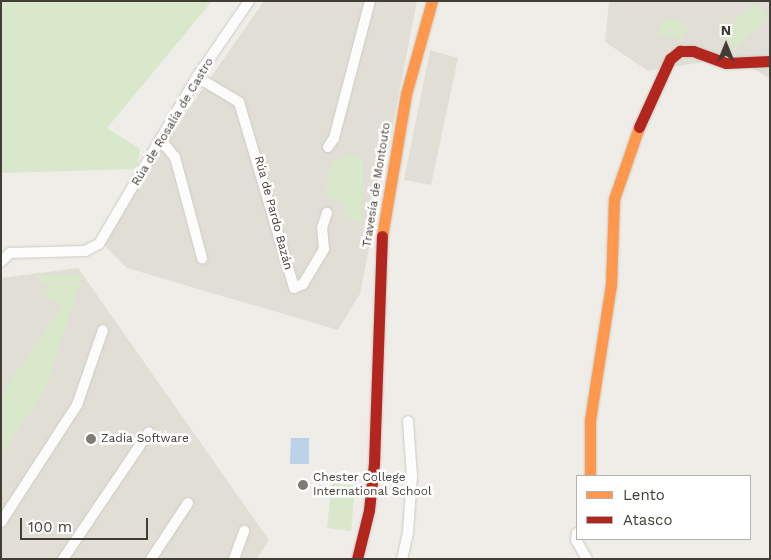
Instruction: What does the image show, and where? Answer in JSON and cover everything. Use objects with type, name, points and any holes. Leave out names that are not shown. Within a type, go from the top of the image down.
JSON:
[{"type":"main road","name":"Travesía de Montouto","points":[[357,559],[369,510],[379,340],[382,234],[406,94],[432,1]]},
{"type":"main road","points":[[590,475],[590,420],[611,284],[614,198],[642,119],[670,59],[680,51],[693,51],[726,63],[770,61]]},
{"type":"main road","name":"Travesía de Montouto","points":[[352,559],[360,546]]},
{"type":"street","name":"Rúa de Rosalía de Castro","points":[[1,262],[10,253],[85,251],[99,244],[197,77],[249,1]]},
{"type":"street","points":[[328,147],[334,138],[370,1]]},
{"type":"street","name":"Rúa de Pardo Bazán","points":[[197,77],[239,102],[294,288],[303,284],[324,249],[322,228],[327,213]]},
{"type":"street","points":[[161,140],[175,158],[202,258]]},
{"type":"street","points":[[1,522],[77,405],[103,330]]},
{"type":"street","points":[[402,559],[408,532],[412,476],[408,421]]},
{"type":"street","points":[[63,559],[149,432]]},
{"type":"street","points":[[151,559],[188,504]]},
{"type":"street","points":[[234,559],[244,532]]},
{"type":"street","points":[[576,540],[587,559]]},
{"type":"shaded area","points":[[264,1],[417,1],[360,294],[338,330],[127,268],[98,239]]},
{"type":"shaded area","points":[[609,1],[770,1],[770,79],[734,57],[648,71],[605,42]]},
{"type":"shaded area","points":[[430,50],[458,58],[431,185],[404,180]]},
{"type":"shaded area","points":[[78,268],[269,540],[257,559],[1,559],[1,278]]},
{"type":"green space","points":[[1,1],[212,1],[107,128],[140,149],[137,169],[1,173]]},
{"type":"green space","points":[[755,4],[769,18],[735,49],[721,32]]},
{"type":"green space","points":[[664,18],[688,25],[683,38],[657,35]]},
{"type":"green space","points":[[348,155],[362,159],[362,225],[343,214],[343,203],[325,196],[331,162]]},
{"type":"green space","points":[[34,275],[82,275],[45,391],[1,455],[1,395],[62,306],[44,295],[50,287]]},
{"type":"green space","points":[[332,483],[355,486],[351,531],[327,528]]},
{"type":"water","points":[[291,438],[309,438],[309,464],[290,464]]},
{"type":"traffic: slow","points":[[382,236],[406,94],[432,1]]},
{"type":"traffic: slow","points":[[590,475],[590,420],[611,285],[614,199],[639,127]]},
{"type":"traffic: jam","points":[[639,127],[670,59],[680,51],[693,51],[726,63],[770,61]]},
{"type":"traffic: jam","points":[[357,559],[369,510],[374,463],[382,236]]},
{"type":"place","name":"Zadia Software","points":[[91,439]]},
{"type":"place","name":"Chester College International School","points":[[303,485]]}]
